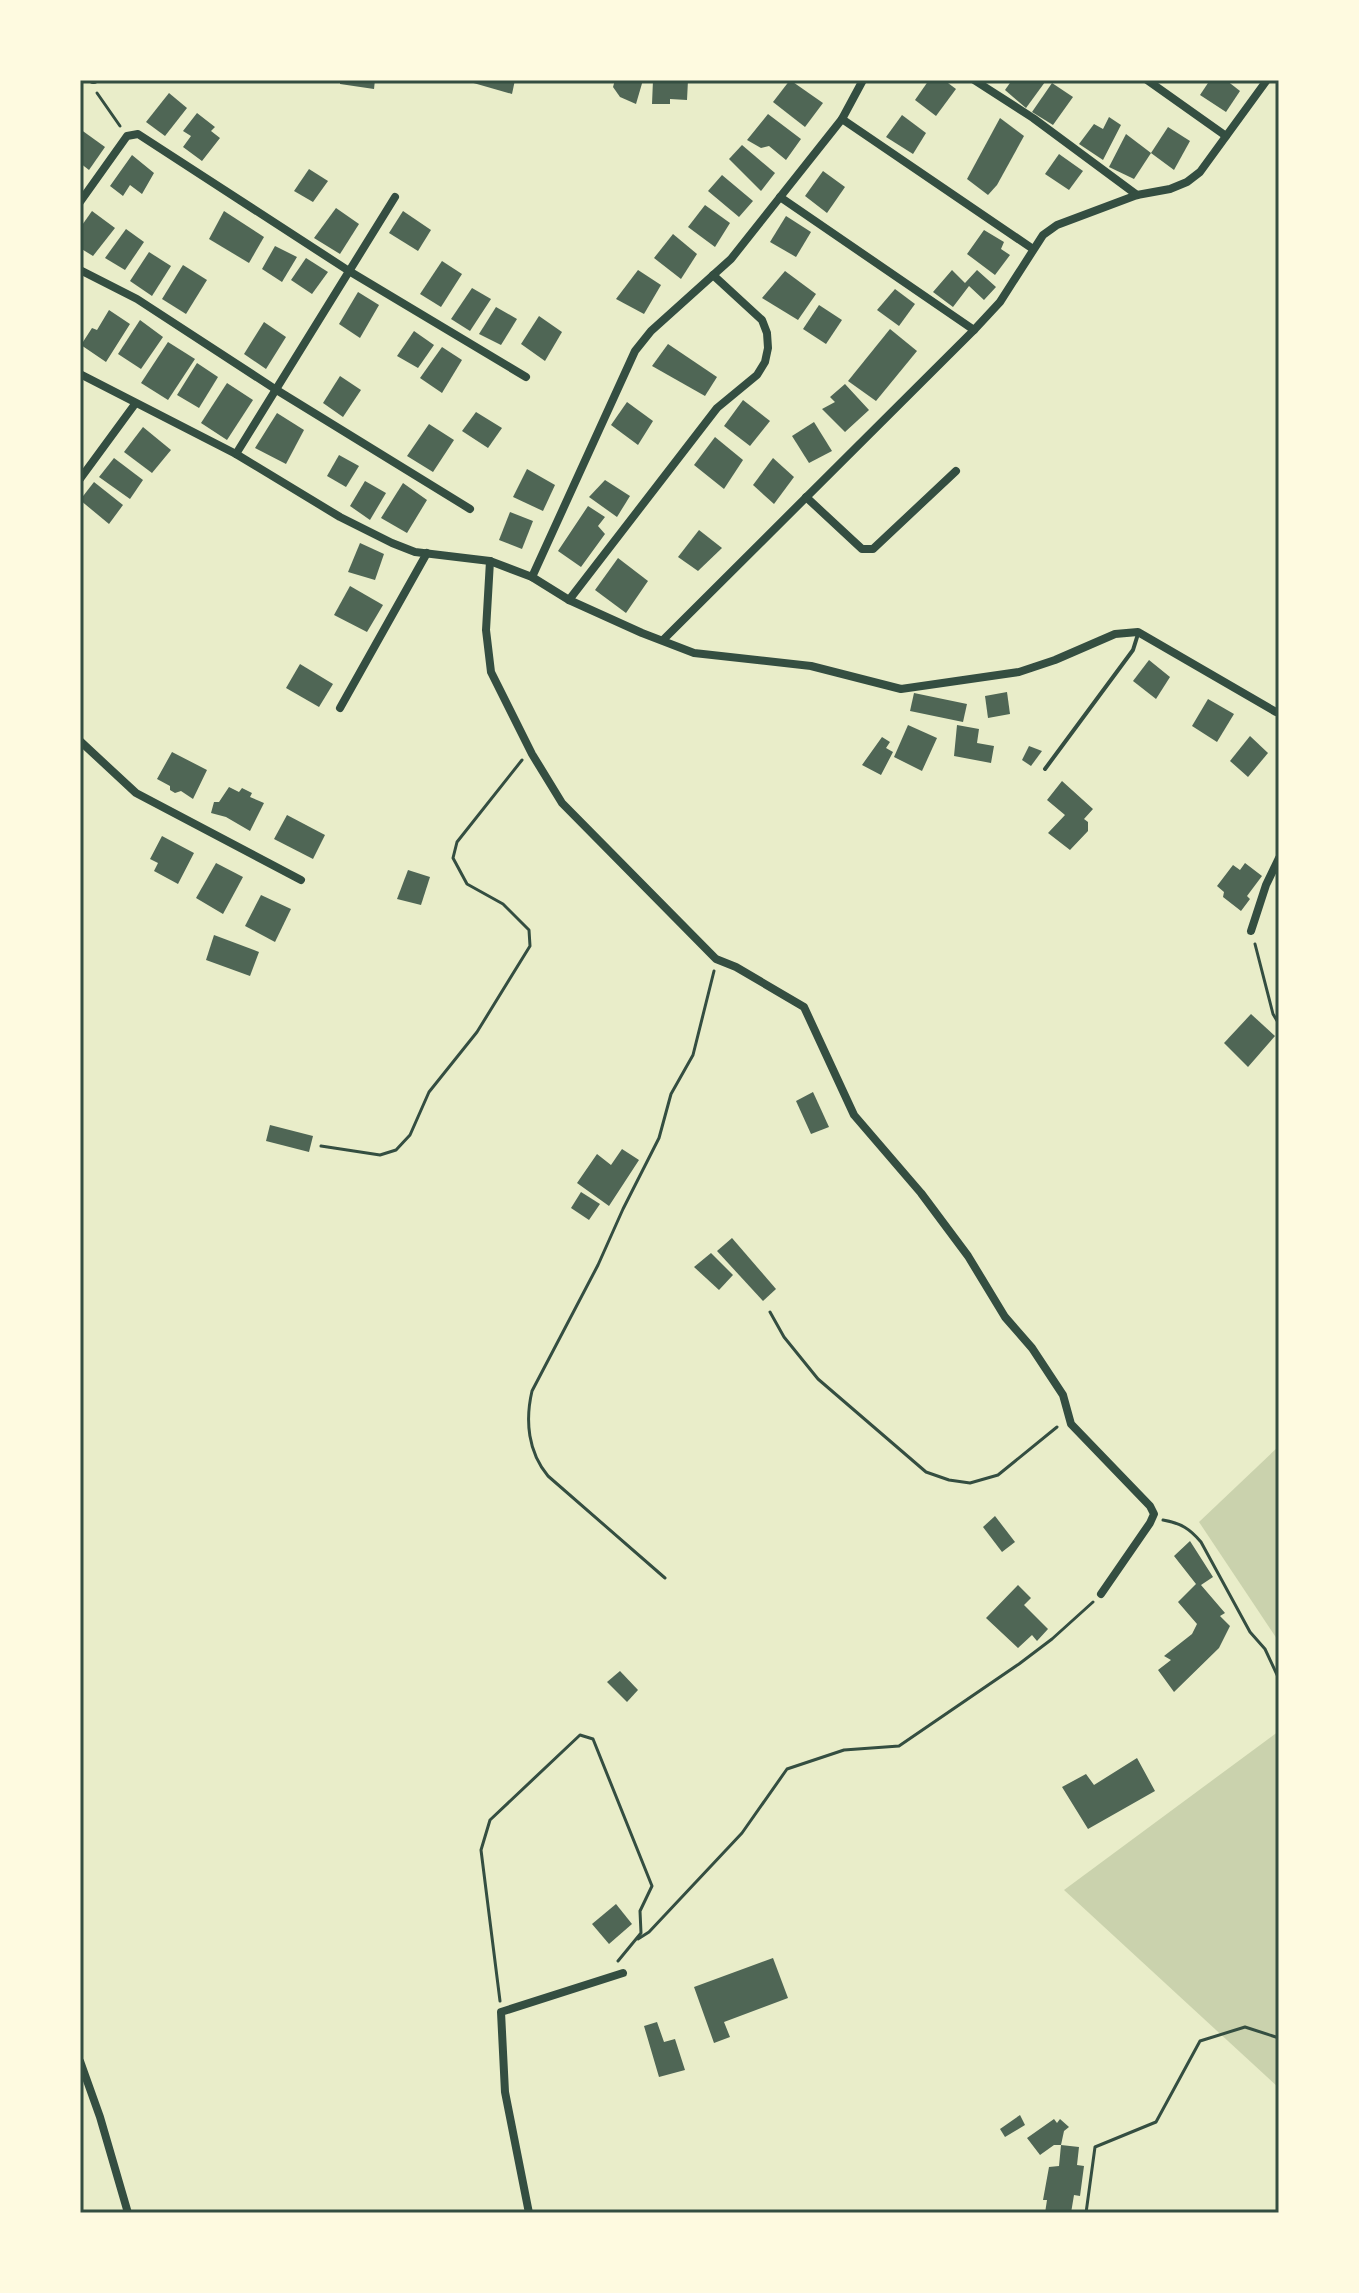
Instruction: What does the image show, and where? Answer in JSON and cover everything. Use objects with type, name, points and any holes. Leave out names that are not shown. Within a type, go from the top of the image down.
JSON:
[{"type":"street","points":[[532,577],[635,351],[651,331],[731,259],[842,119],[863,80]]},
{"type":"street","points":[[974,80],[1033,118],[1137,195]]},
{"type":"street","points":[[1147,80],[1226,136]]},
{"type":"street","points":[[663,640],[974,330],[1000,302],[1043,235],[1057,225],[1137,195],[1170,189],[1187,182],[1200,172],[1267,80]]},
{"type":"street","points":[[842,119],[1033,249]]},
{"type":"street","points":[[80,202],[127,136],[138,134],[349,271],[526,377]]},
{"type":"street","points":[[236,454],[395,197]]},
{"type":"street","points":[[780,197],[974,330]]},
{"type":"street","points":[[80,270],[145,304],[275,389],[470,509]]},
{"type":"street","points":[[569,600],[717,408],[757,375],[765,362],[767,333],[762,320],[713,275]]},
{"type":"street","points":[[80,374],[236,454],[368,532],[403,548],[490,561],[532,577],[569,600],[642,633],[694,653],[811,666],[901,689],[1019,672],[1115,634],[1138,632],[1278,712],[1279,723]]},
{"type":"street","points":[[80,479],[135,404]]},
{"type":"street","points":[[806,497],[867,551],[873,549],[956,471]]},
{"type":"street","points":[[340,708],[427,553]]},
{"type":"street","points":[[490,561],[486,630],[491,672],[532,754],[562,803],[716,959],[736,967],[804,1007],[854,1115],[921,1193],[968,1256],[1005,1317],[1032,1348],[1063,1395],[1071,1424],[1150,1506],[1154,1514],[1150,1523],[1101,1594]]},
{"type":"street","points":[[80,741],[136,793],[301,880]]},
{"type":"street","points":[[1251,931],[1266,885],[1279,858]]},
{"type":"street","points":[[529,2213],[505,2092],[501,2012],[623,1973]]},
{"type":"street","points":[[80,2061],[105,2132],[128,2213]]},
{"type":"lane","points":[[1045,769],[1133,650],[1138,632]]},
{"type":"path","points":[[94,80],[99,98],[127,136]]},
{"type":"path","points":[[321,1146],[380,1155],[396,1150],[410,1135],[429,1092],[477,1032],[530,946],[529,930],[503,904],[467,884],[453,858],[457,842],[520,761],[532,754]]},
{"type":"path","points":[[1251,931],[1273,1014],[1279,1024]]},
{"type":"path","points":[[665,1578],[537,1463],[528,1427],[528,1406],[532,1391],[598,1265],[659,1138],[671,1094],[693,1055],[716,959]]},
{"type":"path","points":[[770,1312],[784,1337],[818,1379],[926,1472],[970,1483],[998,1475],[1069,1417]]},
{"type":"path","points":[[1154,1514],[1190,1529],[1201,1542],[1250,1632],[1265,1649],[1279,1679]]},
{"type":"path","points":[[635,1941],[649,1932],[742,1833],[787,1769],[844,1750],[899,1746],[1041,1647],[1101,1594]]},
{"type":"path","points":[[501,2012],[481,1850],[490,1820],[580,1735],[593,1739],[652,1886],[640,1911],[641,1933],[601,1980]]},
{"type":"path","points":[[1086,2213],[1095,2147],[1156,2122],[1200,2041],[1245,2027],[1279,2038]]},
{"type":"green space","points":[[1279,1446],[1279,1642],[1199,1522]]},
{"type":"green space","points":[[1279,1731],[1279,2088],[1064,1890]]},
{"type":"building","points":[[340,80],[375,80],[374,89],[340,84]]},
{"type":"building","points":[[463,80],[515,80],[512,94]]},
{"type":"building","points":[[615,80],[643,80],[636,104],[620,97],[613,87]]},
{"type":"building","points":[[653,80],[688,80],[687,100],[670,99],[670,104],[652,104]]},
{"type":"building","points":[[790,80],[823,103],[805,127],[773,102]]},
{"type":"building","points":[[929,80],[944,80],[956,89],[936,116],[915,100]]},
{"type":"building","points":[[1012,80],[1045,82],[1026,108],[1005,90]]},
{"type":"building","points":[[1210,80],[1226,80],[1240,91],[1226,112],[1200,95]]},
{"type":"building","points":[[1052,83],[1073,97],[1053,125],[1032,112]]},
{"type":"building","points":[[169,93],[187,108],[165,136],[146,122]]},
{"type":"building","points":[[197,113],[215,127],[211,131],[220,138],[202,161],[183,147],[191,136],[183,131]]},
{"type":"building","points":[[768,114],[801,139],[786,160],[769,146],[761,148],[747,140]]},
{"type":"building","points":[[902,115],[926,133],[913,154],[886,137]]},
{"type":"building","points":[[1109,117],[1121,125],[1103,160],[1079,144],[1094,124],[1103,129]]},
{"type":"building","points":[[1000,118],[1024,136],[997,185],[988,195],[967,179]]},
{"type":"building","points":[[1168,127],[1190,141],[1174,170],[1151,153]]},
{"type":"building","points":[[80,129],[105,147],[89,170],[80,163]]},
{"type":"building","points":[[1126,134],[1151,153],[1134,179],[1109,167]]},
{"type":"building","points":[[742,145],[775,173],[761,191],[729,159]]},
{"type":"building","points":[[1059,154],[1083,171],[1069,190],[1045,174]]},
{"type":"building","points":[[132,155],[154,173],[142,194],[130,185],[123,196],[110,186]]},
{"type":"building","points":[[309,169],[328,181],[313,202],[294,191]]},
{"type":"building","points":[[823,171],[845,187],[827,213],[805,196]]},
{"type":"building","points":[[722,175],[753,201],[739,217],[708,191]]},
{"type":"building","points":[[705,205],[730,223],[715,247],[688,227]]},
{"type":"building","points":[[336,208],[359,224],[340,254],[314,238]]},
{"type":"building","points":[[92,211],[115,228],[93,256],[80,248],[80,228]]},
{"type":"building","points":[[224,211],[264,237],[249,263],[209,239]]},
{"type":"building","points":[[403,211],[431,230],[418,251],[389,233]]},
{"type":"building","points":[[786,216],[811,232],[796,257],[770,242]]},
{"type":"building","points":[[126,229],[144,242],[125,270],[105,258]]},
{"type":"building","points":[[984,230],[1004,242],[1001,249],[1010,255],[995,275],[967,254]]},
{"type":"building","points":[[673,234],[697,254],[681,279],[654,258]]},
{"type":"building","points":[[275,246],[297,257],[282,282],[262,269]]},
{"type":"building","points":[[149,252],[171,266],[152,296],[130,281]]},
{"type":"building","points":[[306,258],[328,272],[312,294],[291,280]]},
{"type":"building","points":[[442,261],[462,274],[441,307],[420,294]]},
{"type":"building","points":[[183,265],[207,280],[186,314],[162,299]]},
{"type":"building","points":[[638,270],[661,285],[644,314],[616,299]]},
{"type":"building","points":[[952,270],[965,283],[977,270],[996,287],[984,300],[969,286],[953,307],[933,292]]},
{"type":"building","points":[[785,271],[816,294],[798,320],[762,298]]},
{"type":"building","points":[[472,288],[491,299],[470,331],[451,319]]},
{"type":"building","points":[[895,289],[915,304],[899,326],[877,310]]},
{"type":"building","points":[[358,292],[379,305],[360,338],[339,324]]},
{"type":"building","points":[[819,305],[842,320],[826,344],[803,329]]},
{"type":"building","points":[[496,307],[517,319],[501,345],[479,334]]},
{"type":"building","points":[[109,310],[130,324],[106,362],[81,345],[92,328],[97,330]]},
{"type":"building","points":[[539,316],[562,332],[545,361],[521,344]]},
{"type":"building","points":[[140,320],[163,337],[141,369],[118,354]]},
{"type":"building","points":[[264,322],[286,337],[266,369],[244,354]]},
{"type":"building","points":[[890,329],[917,351],[876,401],[848,381]]},
{"type":"building","points":[[414,331],[434,345],[418,368],[397,356]]},
{"type":"building","points":[[168,342],[195,359],[168,400],[141,383]]},
{"type":"building","points":[[668,344],[717,377],[705,396],[652,366]]},
{"type":"building","points":[[442,347],[462,360],[442,393],[420,378]]},
{"type":"building","points":[[197,363],[218,377],[199,408],[177,395]]},
{"type":"building","points":[[340,376],[361,390],[343,417],[323,403]]},
{"type":"building","points":[[227,383],[253,400],[227,440],[201,423]]},
{"type":"building","points":[[845,384],[869,410],[845,432],[822,409],[835,402],[830,397]]},
{"type":"building","points":[[743,400],[770,421],[750,446],[724,426]]},
{"type":"building","points":[[627,402],[653,421],[638,445],[611,425]]},
{"type":"building","points":[[476,412],[502,428],[488,448],[462,431]]},
{"type":"building","points":[[277,413],[304,430],[286,464],[255,448]]},
{"type":"building","points":[[814,422],[832,451],[809,463],[792,436]]},
{"type":"building","points":[[429,424],[454,440],[433,472],[407,456]]},
{"type":"building","points":[[143,427],[171,450],[152,473],[124,452]]},
{"type":"building","points":[[715,437],[743,460],[724,489],[694,465]]},
{"type":"building","points":[[339,455],[359,466],[346,487],[327,476]]},
{"type":"building","points":[[114,458],[143,480],[130,499],[99,477]]},
{"type":"building","points":[[773,458],[794,477],[774,504],[753,485]]},
{"type":"building","points":[[527,469],[555,485],[543,511],[513,497]]},
{"type":"building","points":[[605,480],[630,496],[617,517],[589,497]]},
{"type":"building","points":[[365,481],[386,493],[370,520],[350,506]]},
{"type":"building","points":[[94,482],[123,505],[109,524],[80,500]]},
{"type":"building","points":[[403,483],[427,500],[407,533],[381,518]]},
{"type":"building","points":[[588,506],[605,517],[598,526],[605,534],[581,567],[558,551]]},
{"type":"building","points":[[510,512],[533,521],[522,549],[499,540]]},
{"type":"building","points":[[699,530],[722,548],[698,571],[678,557]]},
{"type":"building","points":[[360,543],[384,554],[375,580],[348,572]]},
{"type":"building","points":[[618,558],[648,581],[626,613],[595,590]]},
{"type":"building","points":[[350,586],[383,605],[367,632],[334,615]]},
{"type":"building","points":[[1149,660],[1170,677],[1156,699],[1133,681]]},
{"type":"building","points":[[300,664],[333,684],[319,707],[286,688]]},
{"type":"building","points":[[1007,692],[1010,714],[988,718],[985,696]]},
{"type":"building","points":[[914,693],[967,704],[963,722],[910,711]]},
{"type":"building","points":[[1208,699],[1234,714],[1217,742],[1192,726]]},
{"type":"building","points":[[908,725],[937,738],[922,771],[894,757]]},
{"type":"building","points":[[957,725],[979,729],[977,743],[994,746],[991,763],[954,756]]},
{"type":"building","points":[[1250,736],[1268,753],[1248,777],[1230,761]]},
{"type":"building","points":[[882,737],[890,742],[886,748],[893,752],[881,775],[862,765]]},
{"type":"building","points":[[1029,746],[1042,751],[1031,766],[1022,760]]},
{"type":"building","points":[[172,752],[207,770],[193,799],[181,791],[175,793],[170,786],[157,779]]},
{"type":"building","points":[[1062,781],[1093,809],[1084,819],[1088,822],[1088,831],[1070,850],[1048,833],[1065,815],[1047,800]]},
{"type":"building","points":[[229,787],[239,792],[242,788],[252,793],[250,797],[264,803],[250,831],[226,817],[211,813],[214,802],[219,802]]},
{"type":"building","points":[[287,815],[325,835],[313,859],[274,839]]},
{"type":"building","points":[[162,836],[194,853],[178,884],[154,871],[158,863],[150,859]]},
{"type":"building","points":[[216,863],[243,877],[223,914],[196,898]]},
{"type":"building","points":[[1245,863],[1262,876],[1247,896],[1250,899],[1241,911],[1223,897],[1224,892],[1217,886],[1233,865],[1240,870]]},
{"type":"building","points":[[408,870],[430,877],[421,905],[397,899]]},
{"type":"building","points":[[261,895],[291,909],[275,942],[245,926]]},
{"type":"building","points":[[214,935],[259,952],[250,976],[206,960]]},
{"type":"building","points":[[1251,1014],[1275,1036],[1248,1067],[1224,1043]]},
{"type":"building","points":[[813,1092],[829,1127],[811,1134],[796,1101]]},
{"type":"building","points":[[270,1125],[313,1136],[309,1152],[266,1141]]},
{"type":"building","points":[[622,1149],[639,1160],[609,1206],[577,1183],[597,1154],[611,1165]]},
{"type":"building","points":[[581,1192],[600,1204],[589,1220],[571,1208]]},
{"type":"building","points":[[732,1238],[776,1289],[763,1301],[717,1251]]},
{"type":"building","points":[[711,1253],[733,1275],[719,1290],[694,1267]]},
{"type":"building","points":[[995,1516],[1015,1542],[1002,1552],[983,1527]]},
{"type":"building","points":[[1190,1541],[1213,1577],[1201,1585],[1225,1613],[1220,1616],[1230,1626],[1219,1648],[1174,1692],[1158,1670],[1171,1660],[1164,1656],[1192,1634],[1197,1624],[1178,1602],[1196,1584],[1174,1556]]},
{"type":"building","points":[[1018,1585],[1031,1598],[1024,1605],[1048,1629],[1037,1641],[1032,1635],[1018,1648],[986,1618]]},
{"type":"building","points":[[620,1671],[638,1690],[627,1702],[607,1682]]},
{"type":"building","points":[[1137,1758],[1155,1791],[1088,1829],[1062,1787],[1086,1774],[1094,1785]]},
{"type":"building","points":[[616,1904],[632,1924],[609,1944],[592,1924]]},
{"type":"building","points":[[773,1958],[788,1998],[724,2022],[730,2037],[714,2043],[694,1987]]},
{"type":"building","points":[[657,2022],[664,2042],[675,2039],[685,2070],[659,2077],[644,2026]]},
{"type":"building","points":[[1020,2115],[1025,2125],[1005,2137],[1000,2129]]},
{"type":"building","points":[[1054,2119],[1057,2123],[1060,2119],[1069,2127],[1064,2131],[1061,2145],[1054,2145],[1040,2155],[1027,2138]]},
{"type":"building","points":[[1061,2145],[1079,2147],[1077,2165],[1084,2166],[1080,2196],[1074,2195],[1071,2213],[1045,2213],[1047,2200],[1043,2200],[1049,2167],[1059,2166]]}]
